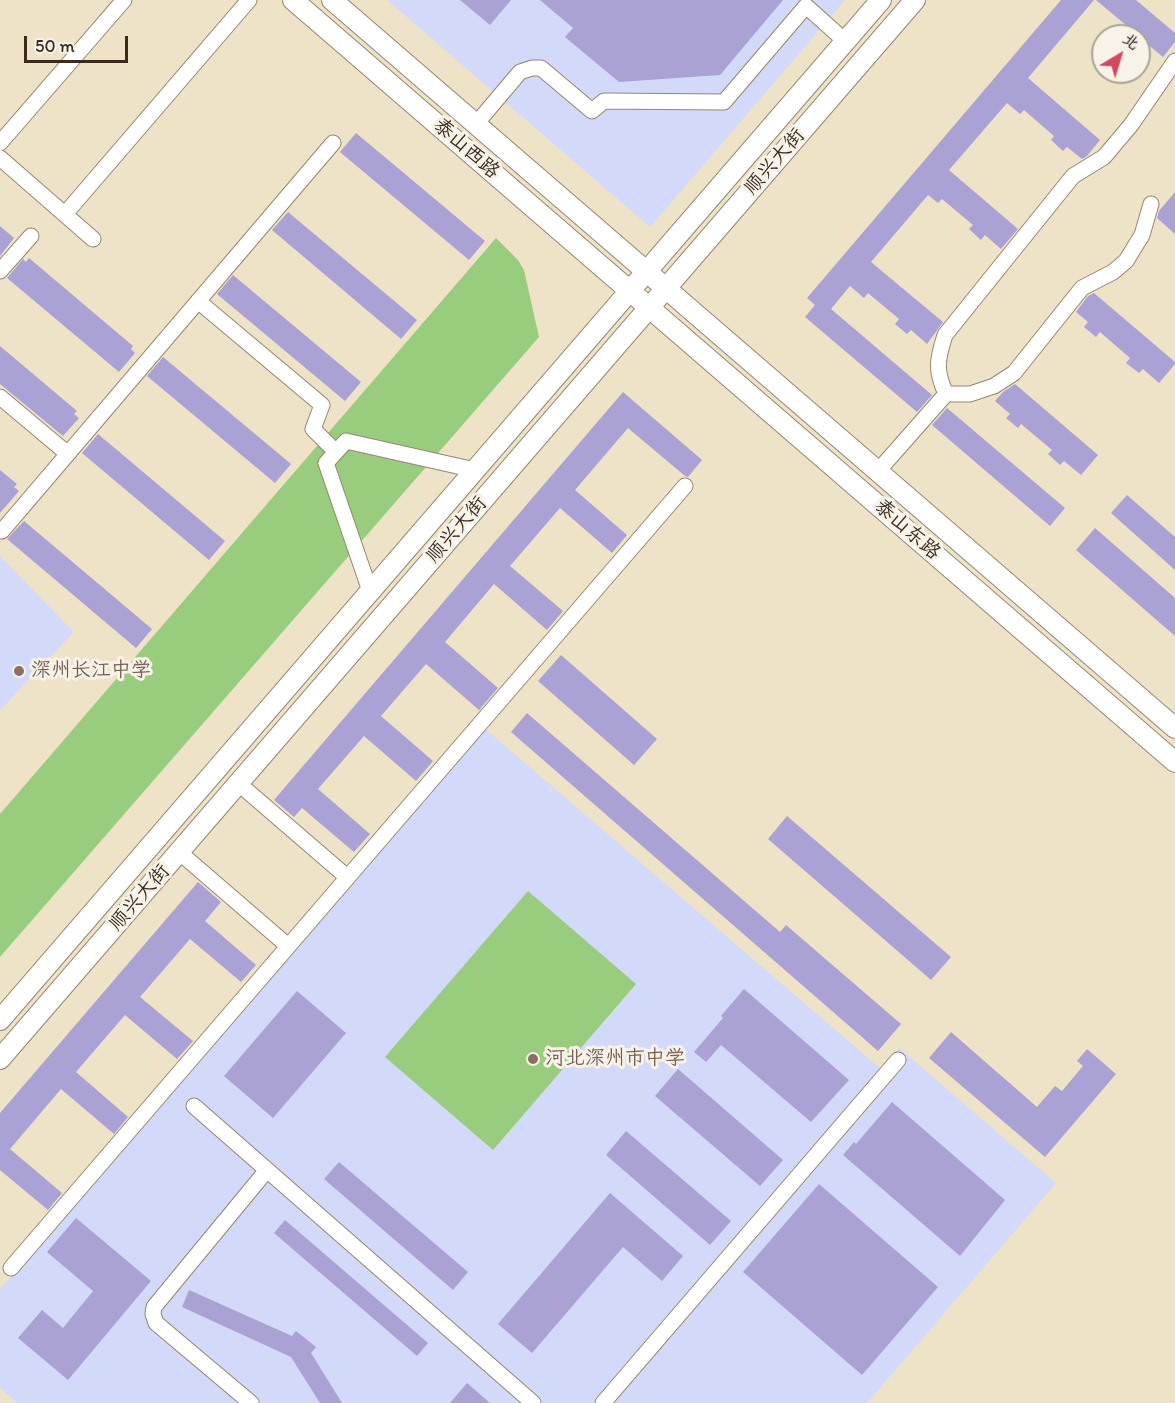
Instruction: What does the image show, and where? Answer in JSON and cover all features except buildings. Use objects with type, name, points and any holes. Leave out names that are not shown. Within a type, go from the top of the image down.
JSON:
[{"type":"main road","name":"泰山西路","points":[[293,0],[640,299]]},
{"type":"main road","name":"泰山西路","points":[[332,0],[657,280]]},
{"type":"main road","name":"顺兴大街","points":[[657,280],[845,41],[881,0]]},
{"type":"main road","name":"顺兴大街","points":[[0,1059],[238,783],[640,299],[915,0]]},
{"type":"main road","name":"泰山东路","points":[[657,280],[1175,728]]},
{"type":"main road","name":"顺兴大街","points":[[0,1020],[475,470],[640,299]]},
{"type":"main road","name":"泰山东路","points":[[640,299],[1175,762]]},
{"type":"street","points":[[0,143],[124,0]]},
{"type":"street","points":[[65,214],[249,0]]},
{"type":"street","points":[[476,124],[520,72],[532,68],[541,68],[592,111],[604,101],[724,102],[806,6],[845,41]]},
{"type":"street","points":[[946,394],[937,366],[945,335],[1073,176],[1104,157],[1131,125],[1175,61]]},
{"type":"street","points":[[2,531],[333,143]]},
{"type":"street","points":[[0,158],[93,239]]},
{"type":"street","points":[[878,471],[946,394],[970,394],[994,386],[1014,373],[1082,288],[1113,272],[1126,261],[1142,235],[1151,204]]},
{"type":"street","points":[[0,271],[32,236]]},
{"type":"street","points":[[198,301],[321,405],[313,429],[336,452]]},
{"type":"street","points":[[0,398],[68,454]]},
{"type":"street","points":[[370,591],[326,463],[346,441],[475,470]]},
{"type":"street","points":[[10,1268],[685,486]]},
{"type":"street","points":[[238,783],[347,878]]},
{"type":"street","points":[[179,852],[288,946]]},
{"type":"street","points":[[603,1403],[898,1060]]},
{"type":"street","points":[[194,1106],[533,1403]]},
{"type":"street","points":[[249,1402],[156,1323],[153,1314],[154,1307],[267,1170]]},
{"type":"shaded area","points":[[387,0],[845,0],[650,227]]},
{"type":"shaded area","name":"深州长江中学","points":[[0,556],[74,632],[0,710]]},
{"type":"shaded area","name":"河北深州市中学","points":[[483,727],[881,1069],[899,1048],[1056,1183],[867,1403],[17,1403],[0,1388],[0,1289]]},
{"type":"green space","points":[[496,238],[518,260],[524,270],[539,337],[0,957],[0,814]]},
{"type":"green space","points":[[528,891],[636,984],[493,1150],[385,1057]]},
{"type":"place","name":"深州长江中学","points":[[19,671]]},
{"type":"place","name":"河北深州市中学","points":[[533,1059]]}]
